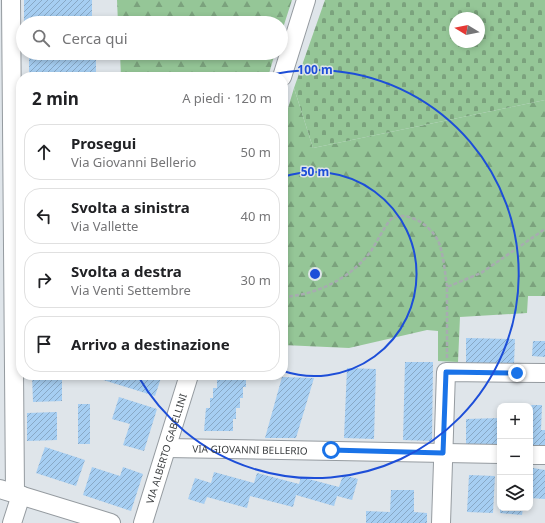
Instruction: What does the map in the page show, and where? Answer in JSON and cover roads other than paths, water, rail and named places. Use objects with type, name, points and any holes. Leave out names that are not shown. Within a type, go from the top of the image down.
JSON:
[{"type":"street","points":[[11,0],[6,190],[11,281],[7,371],[12,523]]},
{"type":"street","points":[[288,58],[306,0]]},
{"type":"street","points":[[284,72],[287,60]]},
{"type":"street","points":[[441,523],[446,372],[545,373]]},
{"type":"street","name":"VIA ALBERTO GABELLINI","points":[[143,523],[188,380]]},
{"type":"street","name":"VIA GIOVANNI BELLERIO","points":[[167,448],[497,454]]},
{"type":"street","points":[[533,454],[545,455]]},
{"type":"street","points":[[12,492],[111,523]]}]
